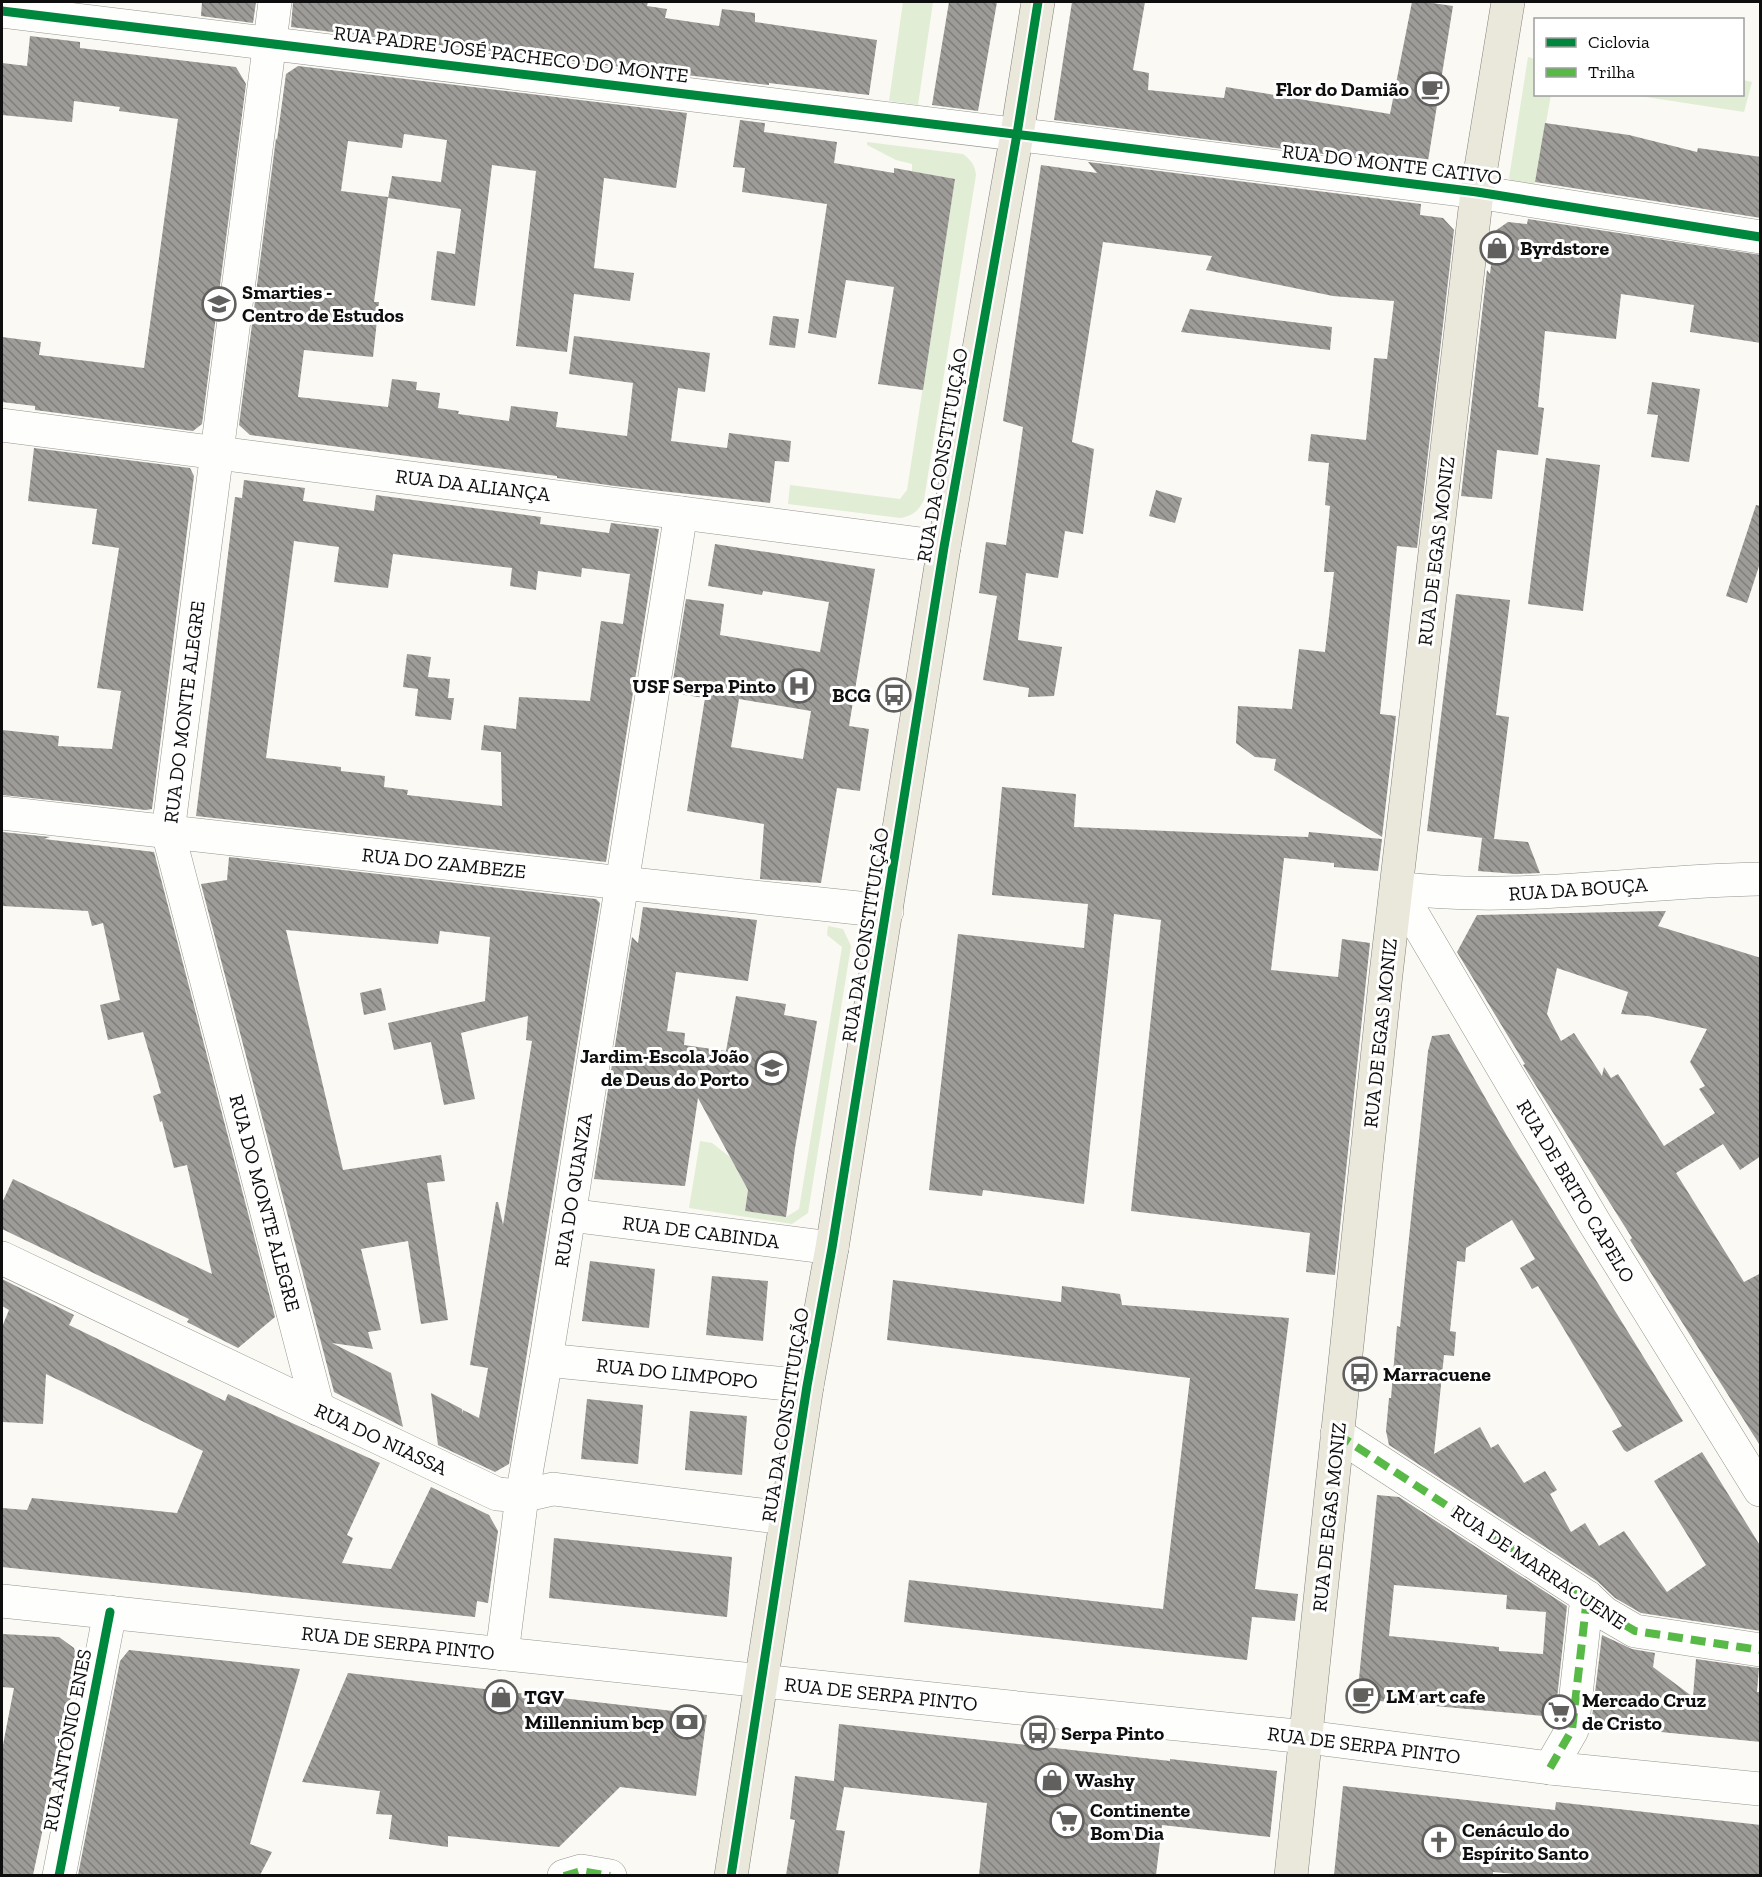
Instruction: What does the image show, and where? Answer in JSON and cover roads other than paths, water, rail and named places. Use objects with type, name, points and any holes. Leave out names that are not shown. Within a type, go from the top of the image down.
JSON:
[{"type":"main road","name":"RUA DA CONSTITUIÇÃO","points":[[730,1875],[807,1386],[832,1248],[944,548],[1038,2]]},
{"type":"main road","name":"RUA DE EGAS MONIZ","points":[[1291,1875],[1396,888],[1478,192],[1508,2]]},
{"type":"street","name":"RUA DO MONTE ALEGRE","points":[[275,2],[168,832],[318,1409]]},
{"type":"street","name":"RUA PADRE JOSÉ PACHECO DO MONTE","points":[[2,10],[1017,134]]},
{"type":"street","name":"RUA DO MONTE CATIVO","points":[[1017,134],[1478,192],[1761,237]]},
{"type":"street","name":"RUA DA ALIANÇA","points":[[2,425],[944,548]]},
{"type":"street","name":"RUA DO QUANZA","points":[[502,1654],[522,1496],[546,1360],[681,513]]},
{"type":"street","name":"RUA DO ZAMBEZE","points":[[2,813],[887,911]]},
{"type":"street","name":"RUA DA BOUÇA","points":[[1396,888],[1432,893],[1519,894],[1723,879],[1761,879]]},
{"type":"street","name":"RUA DE BRITO CAPELO","points":[[1396,888],[1594,1222],[1761,1490]]},
{"type":"street","name":"RUA DE CABINDA","points":[[569,1215],[832,1248]]},
{"type":"street","name":"RUA DO NIASSA","points":[[2,1258],[497,1494],[522,1496],[553,1489],[786,1518]]},
{"type":"street","name":"RUA DO LIMPOPO","points":[[546,1360],[807,1386]]},
{"type":"street","name":"RUA DE MARRACUENE","points":[[1337,1434],[1587,1597],[1604,1613],[1635,1631],[1761,1650]]},
{"type":"street","points":[[1550,1768],[1572,1730],[1587,1597]]},
{"type":"street","name":"RUA DE SERPA PINTO","points":[[2,1601],[1307,1737],[1550,1768],[1761,1789]]},
{"type":"street","name":"RUA ANTÓNIO ENES","points":[[59,1875],[110,1612]]},
{"type":"street","points":[[564,1875],[581,1871],[610,1875]]},
{"type":"place","name":"Flor do Damião","points":[[1432,89]]},
{"type":"place","name":"Byrdstore","points":[[1497,248]]},
{"type":"place","name":"Smarties - Centro de Estudos","points":[[219,304]]},
{"type":"place","name":"USF Serpa Pinto","points":[[799,686]]},
{"type":"place","name":"BCG","points":[[894,695]]},
{"type":"place","name":"Jardim-Escola João de Deus do Porto","points":[[772,1068]]},
{"type":"place","name":"Marracuene","points":[[1360,1374]]},
{"type":"place","name":"LM art cafe","points":[[1363,1696]]},
{"type":"place","name":"TGV","points":[[501,1697]]},
{"type":"place","name":"Mercado Cruz de Cristo","points":[[1559,1712]]},
{"type":"place","name":"Millennium bcp","points":[[687,1722]]},
{"type":"place","name":"Serpa Pinto","points":[[1038,1733]]},
{"type":"place","name":"Washy","points":[[1052,1780]]},
{"type":"place","name":"Continente Bom Dia","points":[[1067,1821]]},
{"type":"place","name":"Cenáculo do Espírito Santo","points":[[1439,1842]]}]
